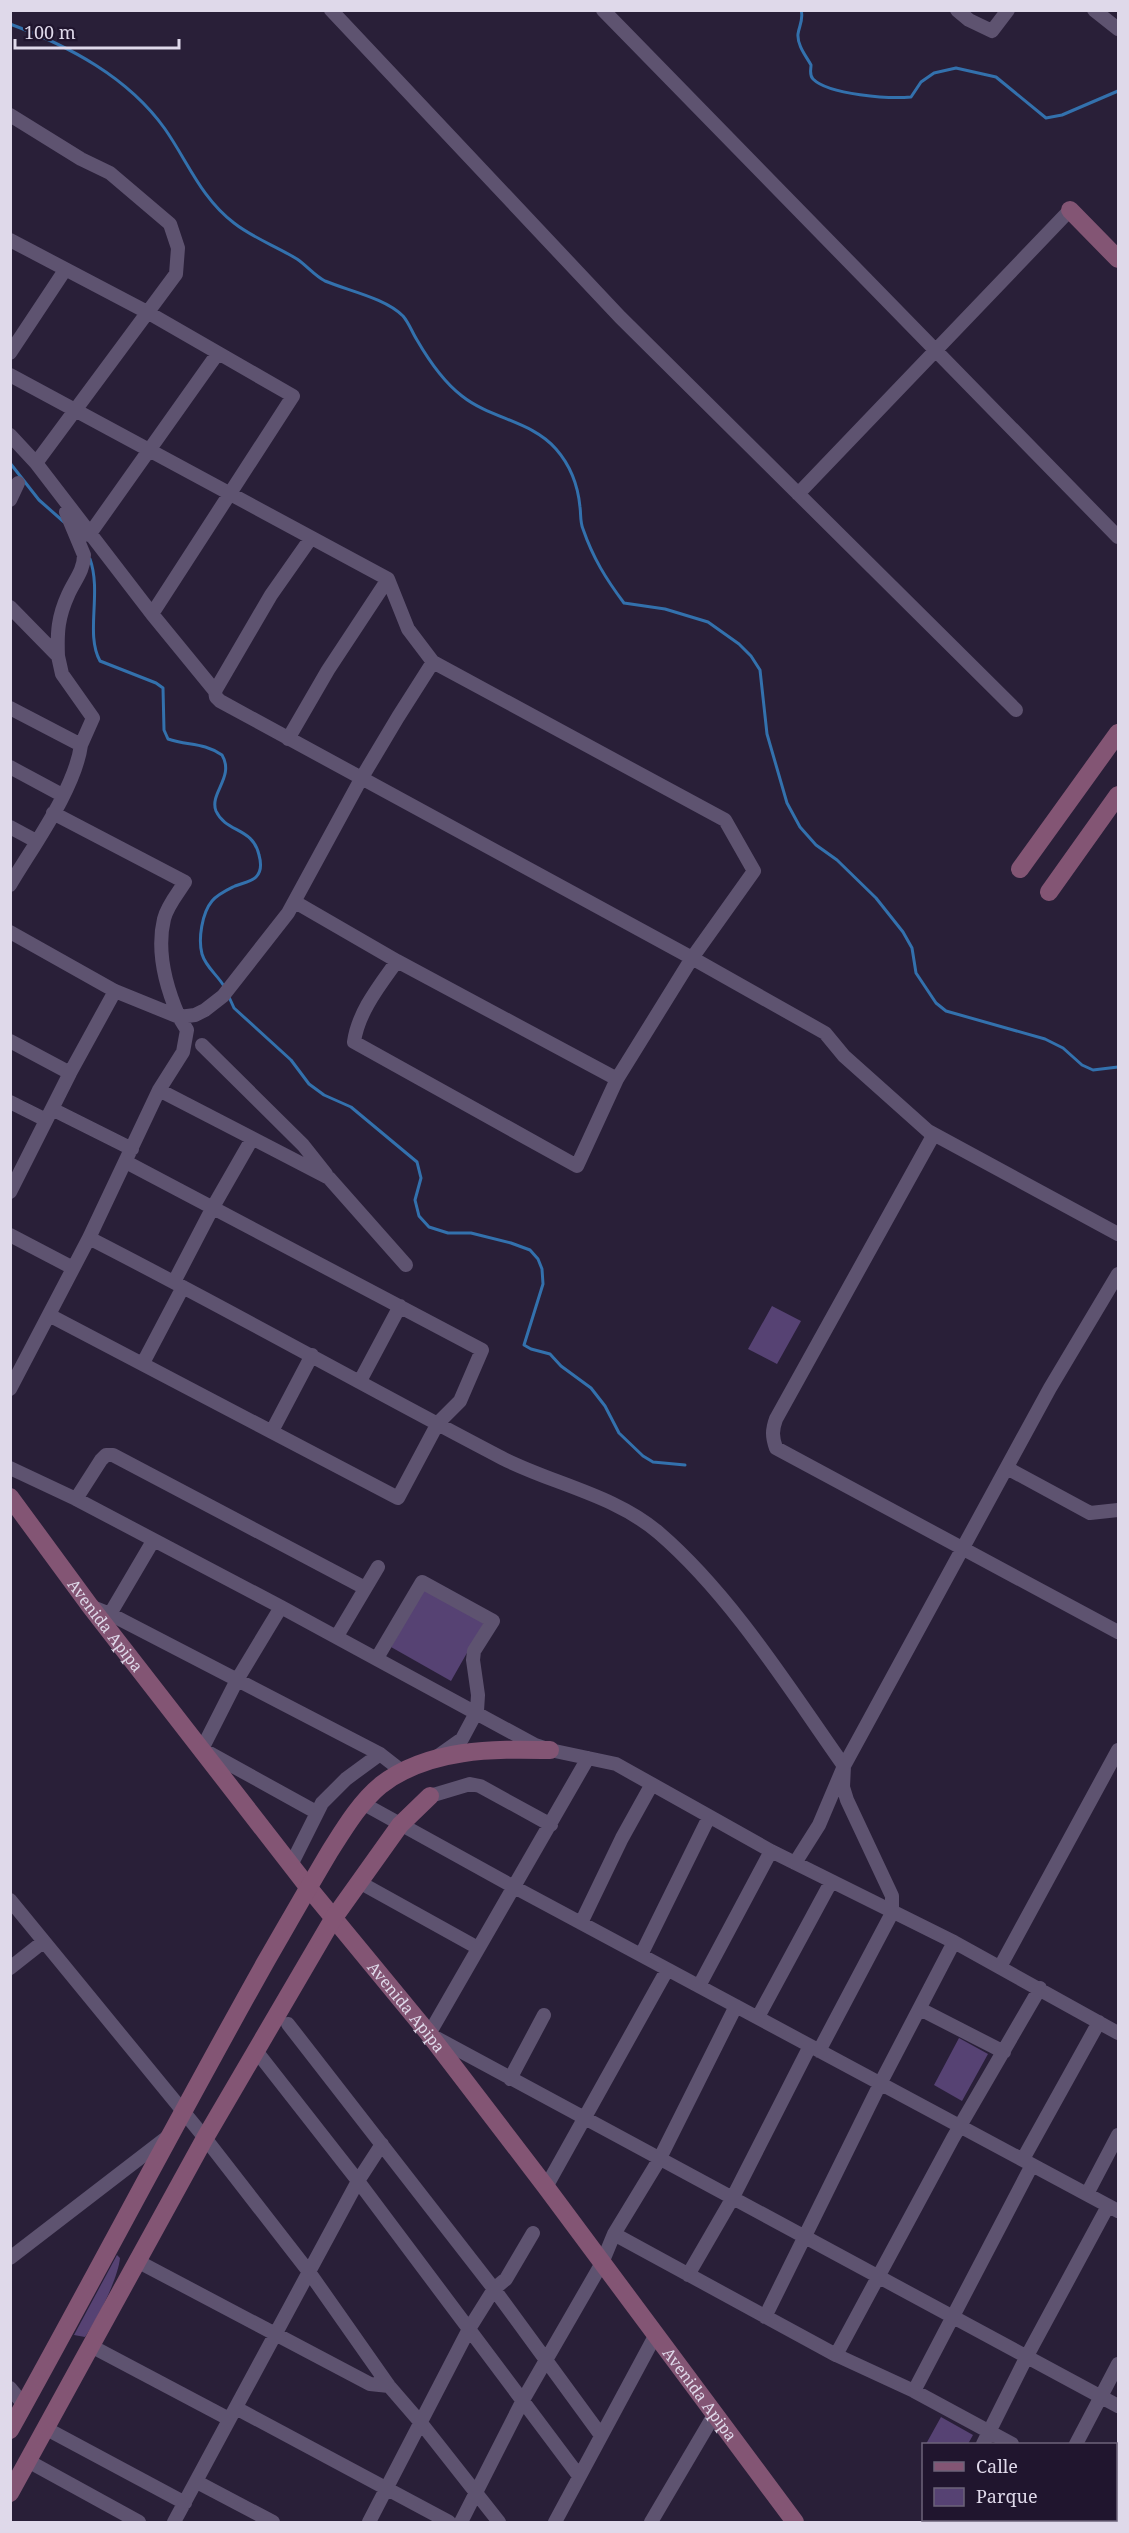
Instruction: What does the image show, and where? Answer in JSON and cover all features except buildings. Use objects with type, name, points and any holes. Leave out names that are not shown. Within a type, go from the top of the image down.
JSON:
[{"type":"street","points":[[331,10],[620,317],[1016,710]]},
{"type":"street","points":[[603,10],[1119,537]]},
{"type":"street","points":[[957,10],[969,20],[992,31],[1008,10]]},
{"type":"street","points":[[1094,10],[1119,29]]},
{"type":"street","points":[[10,115],[81,159],[110,173],[170,224],[178,248],[176,274],[36,463]]},
{"type":"street","points":[[798,494],[1070,210],[1119,259]]},
{"type":"street","points":[[10,240],[147,312],[294,396],[152,614]]},
{"type":"street","points":[[10,353],[65,270]]},
{"type":"street","points":[[89,535],[218,353]]},
{"type":"street","points":[[10,375],[388,579],[408,629],[433,662],[724,820],[754,871],[692,958],[617,1078],[577,1166],[354,1042],[359,1023],[397,961]]},
{"type":"street","points":[[10,435],[36,463],[89,535],[215,691],[220,701],[825,1033],[844,1056],[934,1134],[1119,1234]]},
{"type":"street","points":[[10,500],[18,483]]},
{"type":"street","points":[[10,885],[62,795],[78,761],[81,745],[93,718],[62,674],[58,656],[57,626],[67,596],[75,578],[80,573],[84,555],[58,493]]},
{"type":"street","points":[[215,691],[271,595],[311,538]]},
{"type":"street","points":[[288,739],[328,670],[388,579]]},
{"type":"street","points":[[10,607],[58,656]]},
{"type":"street","points":[[10,932],[115,991],[179,1017],[195,1015],[205,1010],[223,996],[295,902],[361,779],[433,662]]},
{"type":"street","points":[[10,708],[81,745]]},
{"type":"street","points":[[1020,869],[1119,733]]},
{"type":"street","points":[[10,767],[62,795]]},
{"type":"street","points":[[1049,892],[1119,795]]},
{"type":"street","points":[[10,1389],[89,1238],[159,1090],[183,1052],[187,1030],[166,988],[162,961],[162,931],[166,911],[185,882],[53,813]]},
{"type":"street","points":[[10,827],[36,841]]},
{"type":"street","points":[[295,902],[397,961],[617,1078]]},
{"type":"street","points":[[10,1192],[70,1073],[115,991]]},
{"type":"street","points":[[10,1041],[70,1073]]},
{"type":"street","points":[[202,1045],[303,1145],[406,1265]]},
{"type":"street","points":[[159,1090],[330,1178]]},
{"type":"street","points":[[10,1102],[49,1114],[132,1149]]},
{"type":"street","points":[[934,1134],[781,1409],[772,1428],[776,1448],[1119,1632]]},
{"type":"street","points":[[143,1363],[213,1207],[252,1139]]},
{"type":"street","points":[[49,1315],[398,1498],[438,1423],[460,1401],[482,1350],[126,1162]]},
{"type":"street","points":[[10,1234],[73,1268]]},
{"type":"street","points":[[89,1238],[504,1459],[634,1514],[658,1532],[686,1559],[736,1617],[844,1766],[843,1787],[847,1800],[888,1887],[894,1904],[892,1913],[688,2275]]},
{"type":"street","points":[[795,1863],[819,1826],[844,1766],[1050,1388],[1119,1274]]},
{"type":"street","points":[[360,1381],[400,1306]]},
{"type":"street","points":[[272,1431],[312,1355]]},
{"type":"street","points":[[76,1499],[101,1460],[106,1455],[113,1455],[365,1588]]},
{"type":"street","points":[[10,1468],[76,1499],[337,1636],[518,1736],[550,1750]]},
{"type":"street","points":[[1007,1468],[1090,1513],[1119,1510]]},
{"type":"street","name":"Avenida Apipa","points":[[10,1497],[90,1606],[308,1887],[429,2034],[546,2187],[795,2523]]},
{"type":"street","points":[[110,1614],[153,1541]]},
{"type":"street","points":[[337,1636],[378,1567]]},
{"type":"street","points":[[377,1658],[422,1582],[493,1621],[474,1651],[473,1660],[478,1695],[477,1712],[462,1739],[429,1762]]},
{"type":"street","points":[[90,1606],[110,1614],[380,1754],[403,1772]]},
{"type":"street","points":[[281,1607],[237,1680],[202,1749],[316,1812]]},
{"type":"street","points":[[10,2430],[183,2110],[308,1887],[348,1823],[380,1786],[403,1772],[429,1762],[456,1754],[490,1749],[550,1750],[616,1764],[771,1851],[954,1942],[1119,2033]]},
{"type":"street","points":[[1000,1967],[1119,1750]]},
{"type":"street","points":[[291,1865],[316,1812],[346,1779],[380,1754]]},
{"type":"street","points":[[588,1758],[429,2034],[877,2278],[1119,2406]]},
{"type":"street","points":[[10,2493],[205,2138],[333,1919],[400,1825],[430,1796],[470,1784],[480,1786],[551,1825]]},
{"type":"street","points":[[581,1923],[622,1838],[652,1784]]},
{"type":"street","points":[[364,1804],[667,1970],[1114,2209],[1027,2356],[986,2438]]},
{"type":"street","points":[[640,1955],[710,1817]]},
{"type":"street","points":[[699,1986],[771,1851]]},
{"type":"street","points":[[359,1882],[478,1948]]},
{"type":"street","points":[[758,2018],[831,1882]]},
{"type":"street","points":[[10,1900],[205,2138],[309,2272],[389,2386],[421,2423],[498,2523]]},
{"type":"street","points":[[10,1968],[44,1942]]},
{"type":"street","points":[[765,2317],[803,2236],[954,1942]]},
{"type":"street","points":[[546,2187],[667,1970]]},
{"type":"street","points":[[836,2355],[960,2126],[1040,1988]]},
{"type":"street","points":[[462,2523],[523,2400],[602,2263],[614,2234],[659,2160],[736,2006]]},
{"type":"street","points":[[920,2009],[1004,2052]]},
{"type":"street","points":[[510,2079],[544,2015]]},
{"type":"street","points":[[914,2391],[1099,2022]]},
{"type":"street","points":[[288,2024],[494,2289],[600,2434]]},
{"type":"street","points":[[257,2052],[358,2181],[579,2476]]},
{"type":"street","points":[[10,2258],[170,2135]]},
{"type":"street","points":[[1087,2194],[1119,2135]]},
{"type":"street","points":[[174,2523],[358,2181],[382,2144]]},
{"type":"street","points":[[369,2523],[469,2329],[494,2289],[506,2279],[532,2233]]},
{"type":"street","points":[[614,2234],[836,2355],[914,2391],[986,2438],[1005,2443]]},
{"type":"street","points":[[137,2261],[370,2384],[389,2386]]},
{"type":"street","points":[[555,2523],[600,2434],[655,2336]]},
{"type":"street","points":[[91,2346],[387,2490],[449,2523]]},
{"type":"street","points":[[1077,2443],[1119,2364]]},
{"type":"street","points":[[10,2388],[24,2405]]},
{"type":"street","points":[[651,2523],[714,2415]]},
{"type":"street","points":[[45,2428],[184,2503]]},
{"type":"street","points":[[28,2461],[139,2523]]},
{"type":"street","points":[[197,2482],[273,2523]]},
{"type":"green space","points":[[772,1306],[801,1321],[777,1364],[748,1349]]},
{"type":"green space","points":[[424,1589],[484,1623],[451,1681],[391,1647]]},
{"type":"green space","points":[[959,2038],[988,2054],[962,2101],[934,2085]]},
{"type":"green space","points":[[117,2255],[120,2258],[115,2277],[95,2320],[85,2337],[74,2335]]},
{"type":"green space","points":[[941,2417],[973,2435],[969,2443],[927,2443]]},
{"type":"waterway","points":[[801,10],[802,19],[798,38],[811,65],[811,76],[832,89],[875,96],[911,97],[921,82],[934,73],[956,68],[996,77],[1046,118],[1062,115],[1118,91]]},
{"type":"waterway","points":[[10,24],[54,42],[96,65],[115,79],[150,110],[165,129],[204,191],[234,223],[297,259],[325,281],[387,304],[403,316],[432,363],[456,391],[473,404],[535,432],[556,449],[569,469],[575,484],[582,526],[591,549],[606,577],[624,603],[665,609],[708,622],[739,644],[751,656],[760,670],[767,734],[787,803],[800,827],[816,845],[837,860],[876,898],[903,932],[912,948],[916,973],[936,1003],[946,1011],[1045,1039],[1063,1048],[1082,1065],[1093,1070],[1118,1067]]},
{"type":"waterway","points":[[10,463],[39,500],[64,522]]},
{"type":"waterway","points":[[90,559],[95,585],[94,638],[100,661],[156,683],[163,688],[164,730],[168,739],[202,746],[222,755],[226,770],[216,798],[216,811],[226,823],[251,839],[259,855],[261,863],[258,875],[217,896],[203,919],[200,941],[202,954],[206,964],[225,988]]},
{"type":"waterway","points":[[229,997],[234,1008],[291,1060],[309,1084],[324,1095],[351,1107],[417,1162],[421,1178],[415,1200],[419,1216],[429,1227],[448,1233],[471,1233],[530,1250],[538,1259],[542,1269],[543,1284],[524,1345],[550,1354],[561,1366],[591,1388],[605,1406],[619,1433],[643,1456],[653,1462],[685,1465]]}]
